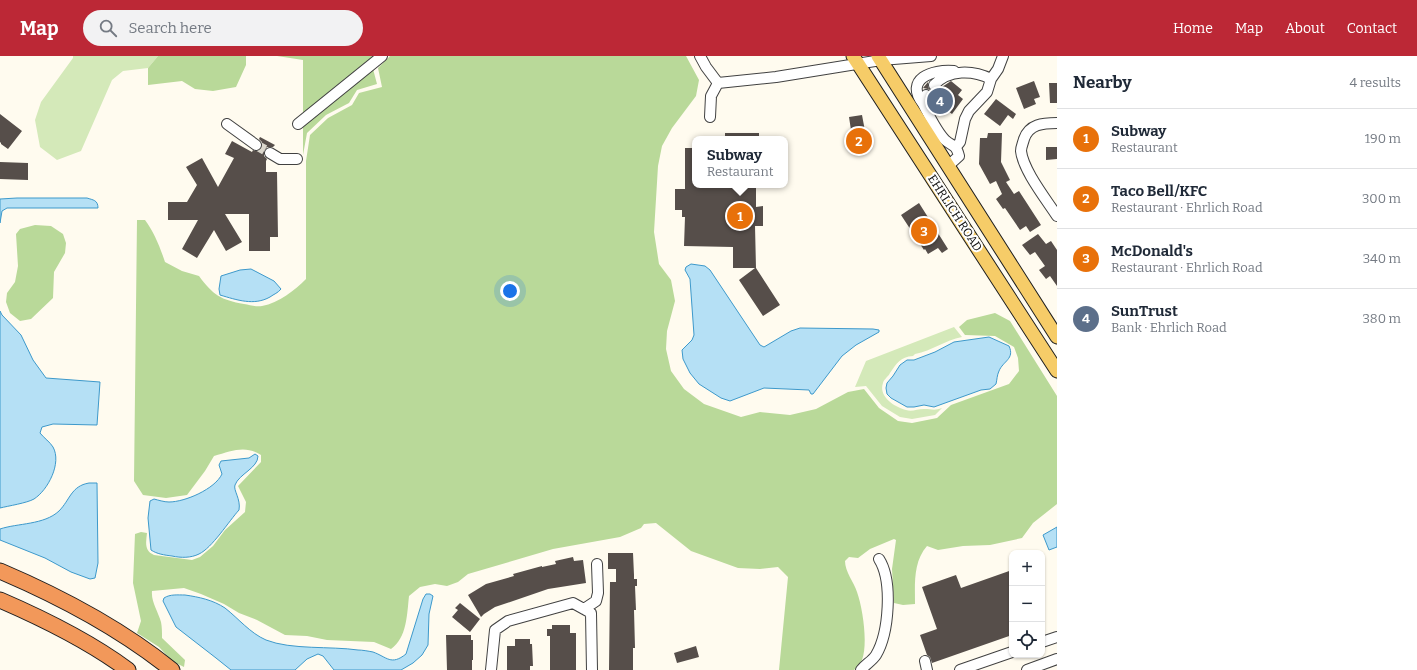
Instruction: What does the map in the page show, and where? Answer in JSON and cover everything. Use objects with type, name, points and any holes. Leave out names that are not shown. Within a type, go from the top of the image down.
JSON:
[{"type":"highway","points":[[0,571],[56,596],[98,619],[172,670]]},
{"type":"highway","points":[[0,581],[47,603],[103,633],[157,670]]},
{"type":"highway","points":[[0,600],[26,611],[70,634],[116,661],[128,670]]},
{"type":"highway","points":[[0,610],[59,638],[112,670]]},
{"type":"main road","name":"EHRLICH ROAD","points":[[879,58],[1057,337]]},
{"type":"main road","name":"EHRLICH ROAD","points":[[855,60],[1057,371]]},
{"type":"street","points":[[298,124],[382,56]]},
{"type":"street","points":[[700,56],[718,83]]},
{"type":"street","points":[[718,83],[776,77],[855,60],[931,56]]},
{"type":"street","points":[[956,147],[960,142],[965,119],[969,111],[987,92],[991,79],[998,69],[1003,56]]},
{"type":"street","points":[[948,166],[959,156],[956,147],[946,140],[930,116],[924,99],[918,97],[918,81],[924,75],[939,70],[981,74],[991,79]]},
{"type":"street","points":[[937,82],[960,72]]},
{"type":"street","points":[[710,117],[711,96],[718,83]]},
{"type":"street","points":[[1057,123],[1043,123],[1033,127],[1025,135],[1021,149],[1024,164],[1057,216]]},
{"type":"street","points":[[227,124],[256,145]]},
{"type":"street","points":[[270,153],[280,159],[297,159]]},
{"type":"street","points":[[861,670],[872,660],[876,653],[882,642],[886,626],[887,578],[885,569],[880,559]]},
{"type":"street","points":[[584,609],[596,601],[598,593],[597,564]]},
{"type":"street","points":[[491,670],[495,630],[508,621],[573,603],[591,613],[592,670]]},
{"type":"street","points":[[1045,641],[1057,637]]},
{"type":"street","points":[[960,670],[1009,653]]},
{"type":"street","points":[[1027,670],[1057,659]]},
{"type":"green space","points":[[73,56],[158,56],[148,68],[123,71],[112,80],[81,151],[57,160],[40,147],[35,120],[41,102]]},
{"type":"green space","points":[[158,56],[246,56],[246,65],[236,87],[213,91],[195,89],[182,81],[148,85],[148,68]]},
{"type":"green space","points":[[277,56],[384,56],[373,69],[377,84],[357,90],[349,103],[326,115],[307,133],[303,155],[303,60]]},
{"type":"green space","points":[[390,56],[686,56],[699,80],[696,96],[672,128],[662,146],[658,166],[654,232],[659,264],[671,280],[675,301],[667,331],[666,349],[671,371],[684,389],[704,404],[741,417],[760,412],[790,415],[816,409],[848,392],[864,389],[879,408],[898,421],[912,423],[937,418],[951,405],[1009,384],[1019,371],[1018,358],[1014,347],[995,336],[965,335],[959,327],[967,320],[995,313],[1010,321],[1057,396],[1057,504],[1033,523],[1022,538],[990,545],[963,546],[938,550],[927,546],[922,552],[917,566],[915,581],[915,604],[903,605],[894,603],[892,569],[896,540],[894,539],[870,549],[858,558],[849,557],[845,561],[845,565],[856,588],[863,617],[865,636],[862,660],[854,670],[779,670],[788,577],[778,567],[760,569],[738,568],[691,551],[656,523],[644,524],[641,528],[620,537],[553,549],[468,574],[458,582],[447,586],[435,584],[420,587],[409,596],[407,618],[403,632],[400,639],[391,649],[374,642],[327,640],[307,636],[285,635],[257,620],[239,613],[224,604],[184,588],[152,591],[154,603],[161,622],[162,638],[185,660],[184,667],[172,661],[159,647],[137,633],[141,621],[133,583],[135,534],[141,532],[147,533],[147,549],[154,555],[192,560],[200,557],[213,546],[225,530],[245,512],[246,502],[238,486],[261,462],[261,455],[249,450],[238,450],[214,456],[187,495],[166,498],[143,495],[134,481],[137,220],[145,220],[156,240],[165,262],[182,271],[199,276],[218,296],[229,301],[260,306],[274,302],[286,296],[306,279],[306,161],[310,135],[328,118],[352,105],[359,93],[382,87],[378,68]]},
{"type":"green space","points":[[35,225],[51,226],[63,234],[66,243],[65,253],[54,272],[53,298],[31,319],[20,321],[10,313],[6,302],[7,293],[15,282],[18,266],[16,234],[20,229]]},
{"type":"green space","points":[[954,327],[962,337],[950,340],[921,353],[902,359],[883,383],[883,393],[888,401],[908,411],[924,409],[935,410],[942,408],[935,415],[912,419],[900,417],[882,406],[866,386],[855,387],[866,361]]},
{"type":"water","points":[[87,198],[96,202],[98,208],[7,208],[2,211],[0,223],[0,199]]},
{"type":"water","points":[[691,264],[705,266],[710,270],[760,345],[764,347],[791,331],[800,328],[873,329],[879,330],[879,332],[856,345],[842,356],[813,394],[811,394],[809,390],[764,388],[730,401],[721,398],[699,384],[690,373],[683,359],[682,350],[692,340],[694,335],[690,279],[685,270],[686,267]]},
{"type":"water","points":[[251,269],[274,281],[281,289],[264,300],[252,302],[220,295],[219,289],[221,276],[240,270]]},
{"type":"water","points":[[0,311],[21,335],[33,360],[46,378],[100,382],[97,425],[53,424],[42,427],[40,433],[52,445],[56,461],[49,483],[34,499],[0,508]]},
{"type":"water","points":[[989,337],[1009,346],[1011,354],[999,371],[996,384],[990,389],[981,390],[934,407],[924,405],[907,407],[887,394],[887,383],[900,365],[907,360],[914,360],[935,352],[954,342]]},
{"type":"water","points":[[255,454],[258,456],[255,464],[237,481],[235,485],[239,502],[239,510],[204,551],[193,556],[179,557],[163,555],[151,550],[148,518],[150,501],[154,499],[167,502],[183,500],[199,494],[213,485],[222,474],[219,465],[221,461],[249,458]]},
{"type":"water","points":[[89,483],[97,483],[98,563],[95,578],[90,579],[71,572],[45,558],[0,540],[0,529],[38,521],[53,516],[63,507],[74,490]]},
{"type":"water","points":[[1057,527],[1057,547],[1049,550],[1043,535]]},
{"type":"water","points":[[426,594],[433,596],[429,614],[428,645],[422,655],[413,663],[401,670],[334,670],[323,656],[318,654],[307,659],[295,670],[231,670],[176,627],[163,601],[164,598],[171,595],[185,595],[211,601],[225,608],[255,634],[276,643],[299,647],[347,649],[373,652],[393,660],[401,658],[406,654],[423,599]]},
{"type":"building","points":[[951,81],[962,90],[958,95],[963,99],[952,114],[947,110],[943,115],[932,107],[930,103],[932,97],[931,91],[923,88],[928,82],[929,89],[936,91]]},
{"type":"building","points":[[1034,81],[1040,97],[1034,99],[1036,104],[1024,109],[1016,88]]},
{"type":"building","points":[[1049,83],[1057,83],[1057,103],[1050,103]]},
{"type":"building","points":[[996,99],[1016,114],[1013,119],[1008,115],[1000,126],[984,114]]},
{"type":"building","points":[[0,114],[22,131],[8,149],[1,144],[1,142],[0,143]]},
{"type":"building","points":[[862,115],[868,147],[854,150],[849,117]]},
{"type":"building","points":[[725,133],[759,133],[759,136],[725,136]]},
{"type":"building","points":[[988,133],[1002,133],[1001,162],[1010,180],[1006,182],[1014,194],[1019,191],[1041,225],[1030,232],[1026,226],[1020,230],[1005,208],[1003,209],[996,199],[1002,194],[996,181],[990,184],[979,164],[980,138],[987,138]]},
{"type":"building","points":[[260,137],[275,145],[273,147],[267,147],[264,150],[264,156],[267,159],[266,172],[277,172],[278,237],[270,237],[270,251],[249,251],[249,214],[225,214],[242,242],[226,251],[214,230],[197,258],[182,249],[198,220],[168,220],[168,202],[187,202],[197,185],[186,167],[202,158],[218,187],[234,158],[225,154],[232,141],[252,152],[253,150],[256,151],[261,149],[262,142],[259,139]]},
{"type":"building","points":[[1046,147],[1057,147],[1057,159],[1046,160]]},
{"type":"building","points":[[685,148],[692,148],[692,188],[756,188],[756,207],[763,206],[763,226],[755,226],[756,268],[780,305],[763,316],[739,280],[755,268],[733,268],[733,247],[684,246],[685,217],[682,217],[682,210],[675,210],[675,189],[685,189]]},
{"type":"building","points":[[0,162],[28,163],[28,180],[0,179]]},
{"type":"building","points":[[919,203],[948,249],[942,253],[938,248],[928,254],[901,215]]},
{"type":"building","points":[[1038,234],[1046,244],[1051,241],[1057,250],[1057,286],[1050,276],[1046,279],[1039,270],[1045,266],[1035,252],[1030,255],[1022,245]]},
{"type":"building","points":[[608,553],[633,553],[634,579],[637,579],[637,586],[635,586],[636,610],[634,610],[635,648],[633,648],[633,670],[609,670],[610,582],[616,582],[616,569],[608,569]]},
{"type":"building","points":[[573,557],[574,561],[583,560],[586,583],[548,589],[495,607],[481,617],[468,595],[486,584],[514,576],[513,574],[542,566],[556,564],[555,561]]},
{"type":"building","points":[[1009,571],[1009,636],[932,663],[930,657],[927,655],[920,635],[937,629],[922,587],[956,575],[961,588]]},
{"type":"building","points":[[460,603],[480,619],[470,632],[452,617],[458,610],[455,608]]},
{"type":"building","points":[[552,625],[570,625],[570,633],[576,633],[576,670],[550,670],[550,636],[547,636],[547,629],[552,629]]},
{"type":"building","points":[[446,635],[471,635],[471,640],[473,640],[472,670],[447,670]]},
{"type":"building","points":[[515,639],[530,639],[530,644],[532,644],[533,666],[530,666],[530,670],[507,670],[507,646],[515,646]]},
{"type":"building","points":[[696,646],[699,657],[677,663],[674,653]]},
{"type":"tunnel","points":[[256,145],[270,153]]},
{"type":"place","name":"SunTrust","points":[[940,101]]},
{"type":"place","name":"Taco Bell/KFC","points":[[859,141]]},
{"type":"place","name":"Subway","points":[[740,216]]},
{"type":"place","name":"McDonald's","points":[[924,231]]}]
